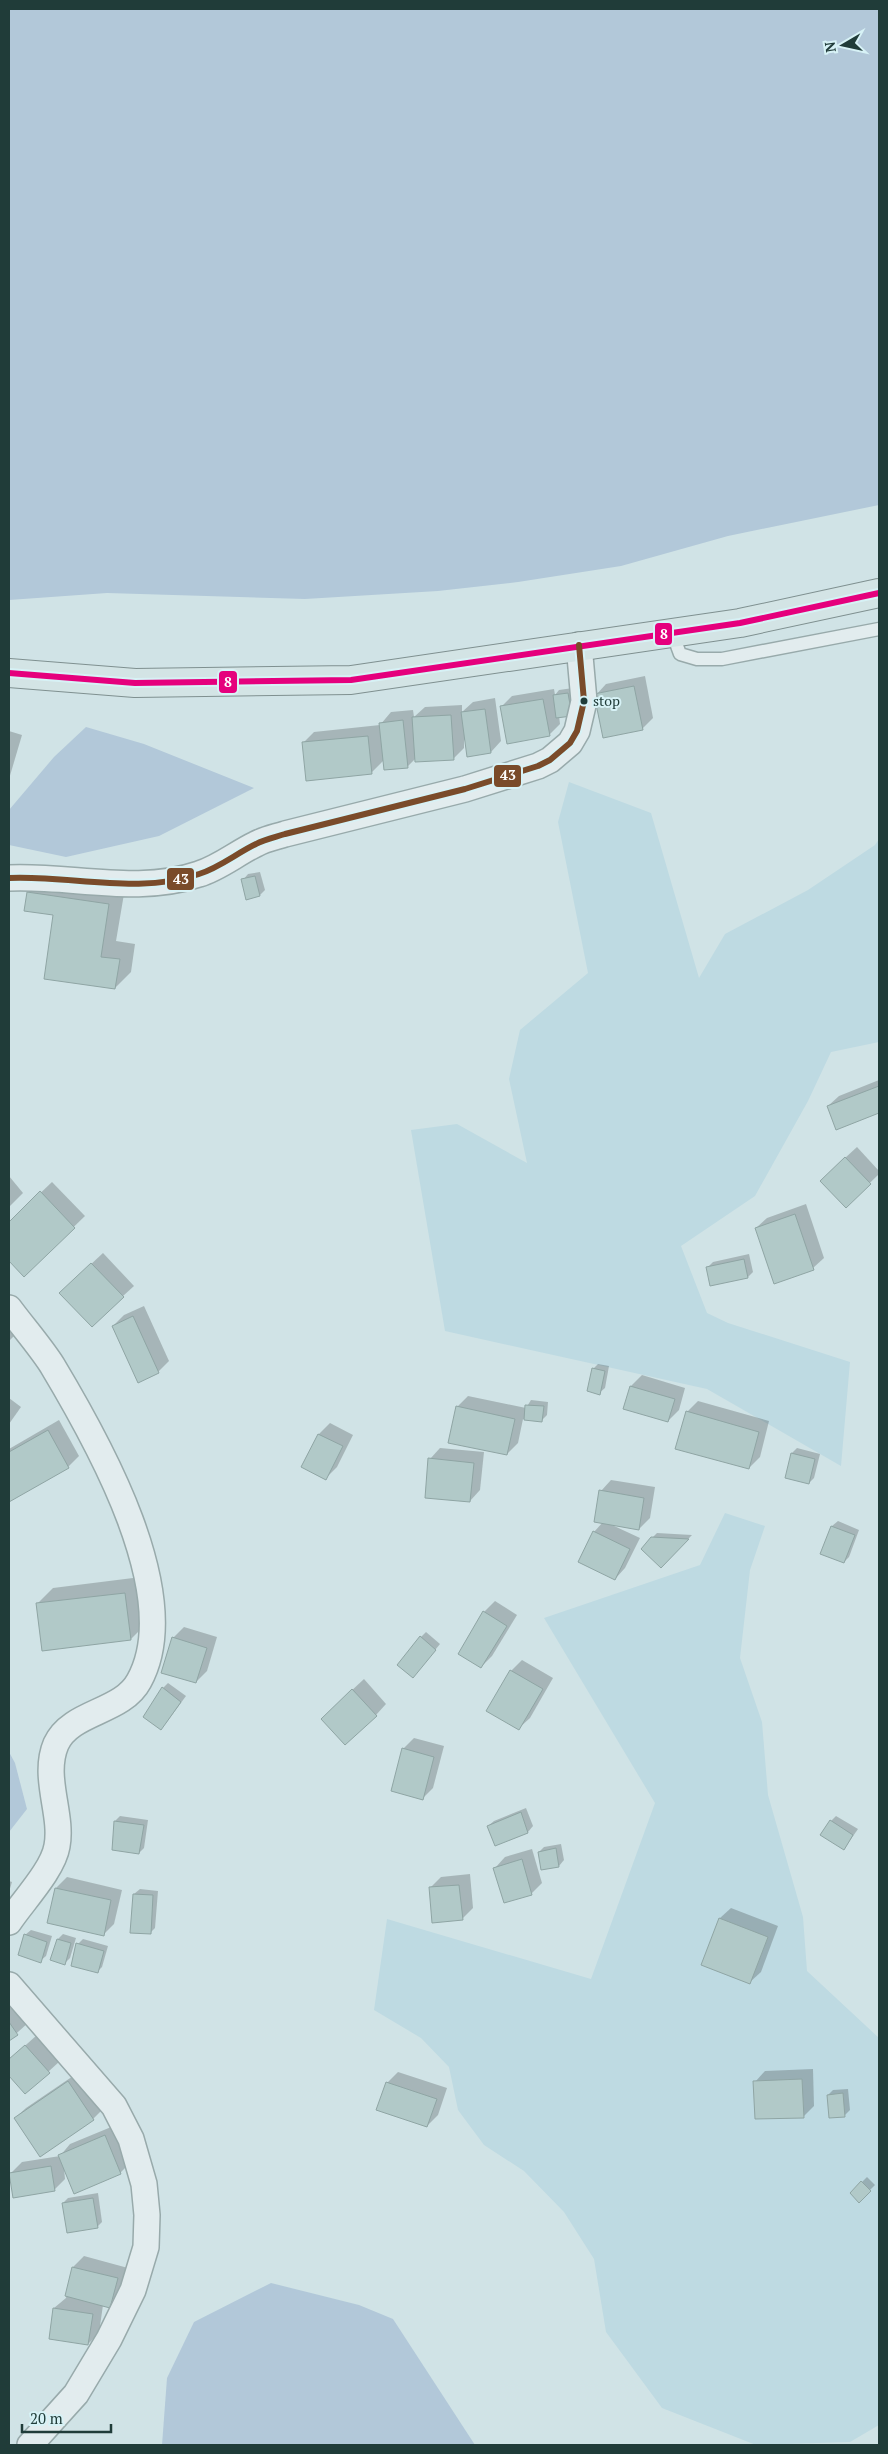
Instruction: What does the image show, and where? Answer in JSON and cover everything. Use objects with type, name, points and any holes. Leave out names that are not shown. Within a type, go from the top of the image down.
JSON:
[{"type":"main road","points":[[9,673],[135,683],[351,680],[578,645],[740,623],[879,593]]},
{"type":"street","points":[[9,878],[32,877],[136,883],[170,881],[200,874],[258,842],[464,789],[538,766],[562,750],[577,731],[584,701],[578,645]]},
{"type":"street","points":[[9,1308],[51,1364],[96,1447],[133,1527],[146,1568],[153,1606],[150,1651],[138,1683],[125,1697],[68,1728],[56,1744],[52,1764],[57,1846],[52,1860],[9,1922]]},
{"type":"street","points":[[9,1985],[114,2106],[131,2138],[144,2184],[147,2215],[146,2247],[133,2290],[109,2339],[76,2394],[30,2445]]},
{"type":"lane","points":[[672,632],[680,654],[696,659],[722,660],[879,629]]},
{"type":"shaded area","points":[[9,9],[879,9],[879,505],[728,536],[621,566],[518,582],[438,591],[305,599],[107,593],[9,600]]},
{"type":"shaded area","points":[[86,727],[144,744],[254,788],[159,836],[66,857],[9,845],[9,810],[54,757]]},
{"type":"shaded area","points":[[569,782],[651,813],[699,978],[725,934],[808,890],[875,845],[879,839],[879,1042],[831,1052],[808,1101],[755,1196],[681,1246],[707,1313],[728,1323],[850,1362],[841,1466],[707,1389],[445,1331],[411,1130],[457,1124],[527,1163],[509,1079],[520,1030],[588,973],[558,822]]},
{"type":"shaded area","points":[[725,1513],[765,1526],[750,1570],[740,1658],[762,1722],[768,1795],[803,1917],[807,1971],[879,2038],[879,2425],[850,2442],[756,2445],[662,2408],[606,2332],[594,2259],[564,2212],[524,2171],[484,2145],[458,2110],[449,2067],[421,2038],[374,2010],[387,1919],[591,1979],[655,1803],[544,1618],[700,1565]]},
{"type":"shaded area","points":[[9,1752],[15,1763],[27,1809],[9,1832]]},
{"type":"shaded area","points":[[271,2283],[359,2305],[393,2319],[475,2445],[162,2445],[167,2378],[194,2322]]},
{"type":"building","points":[[634,686],[643,730],[603,738],[594,694]]},
{"type":"building","points":[[568,693],[572,716],[556,718],[553,695]]},
{"type":"building","points":[[543,699],[550,736],[507,744],[500,706]]},
{"type":"building","points":[[485,709],[491,753],[467,757],[461,712]]},
{"type":"building","points":[[451,715],[454,760],[415,762],[412,717]]},
{"type":"building","points":[[403,720],[408,768],[384,770],[379,723]]},
{"type":"building","points":[[368,736],[372,774],[306,781],[302,742]]},
{"type":"building","points":[[255,876],[260,896],[246,900],[241,879]]},
{"type":"building","points":[[27,892],[109,904],[101,957],[120,959],[115,989],[44,979],[53,915],[24,911]]},
{"type":"building","points":[[879,1086],[879,1113],[836,1130],[827,1106]]},
{"type":"building","points":[[845,1157],[871,1184],[846,1208],[820,1181]]},
{"type":"building","points":[[40,1191],[75,1228],[24,1277],[9,1261],[9,1222]]},
{"type":"building","points":[[795,1214],[814,1270],[774,1284],[755,1228]]},
{"type":"building","points":[[744,1259],[748,1278],[710,1286],[706,1267]]},
{"type":"building","points":[[91,1263],[124,1297],[92,1327],[59,1293]]},
{"type":"building","points":[[133,1316],[159,1373],[138,1383],[112,1326]]},
{"type":"building","points":[[592,1368],[605,1371],[600,1395],[587,1391]]},
{"type":"building","points":[[630,1386],[675,1399],[668,1422],[623,1409]]},
{"type":"building","points":[[525,1405],[544,1406],[542,1422],[524,1420]]},
{"type":"building","points":[[456,1406],[515,1419],[507,1455],[448,1443]]},
{"type":"building","points":[[686,1411],[759,1432],[749,1469],[675,1449]]},
{"type":"building","points":[[48,1430],[69,1468],[9,1502],[9,1452]]},
{"type":"building","points":[[318,1434],[343,1446],[326,1480],[301,1467]]},
{"type":"building","points":[[791,1453],[815,1459],[809,1484],[785,1478]]},
{"type":"building","points":[[428,1458],[474,1463],[470,1502],[425,1498]]},
{"type":"building","points":[[599,1490],[644,1498],[639,1530],[594,1522]]},
{"type":"building","points":[[831,1526],[855,1535],[844,1563],[820,1554]]},
{"type":"building","points":[[593,1531],[630,1549],[615,1580],[578,1562]]},
{"type":"building","points":[[651,1537],[689,1539],[661,1568],[641,1549]]},
{"type":"building","points":[[125,1593],[131,1640],[42,1651],[36,1603]]},
{"type":"building","points":[[483,1611],[507,1626],[481,1668],[458,1654]]},
{"type":"building","points":[[420,1636],[436,1650],[413,1678],[397,1665]]},
{"type":"building","points":[[172,1637],[207,1648],[196,1683],[161,1673]]},
{"type":"building","points":[[510,1670],[543,1689],[519,1730],[486,1711]]},
{"type":"building","points":[[162,1687],[181,1702],[161,1730],[143,1717]]},
{"type":"building","points":[[352,1689],[377,1716],[345,1745],[321,1719]]},
{"type":"building","points":[[402,1748],[434,1757],[423,1800],[391,1791]]},
{"type":"building","points":[[521,1812],[528,1833],[495,1846],[487,1826]]},
{"type":"building","points":[[830,1820],[853,1835],[844,1850],[820,1835]]},
{"type":"building","points":[[114,1821],[144,1825],[139,1854],[112,1850]]},
{"type":"building","points":[[556,1848],[559,1867],[541,1870],[538,1852]]},
{"type":"building","points":[[522,1859],[532,1895],[504,1903],[493,1868]]},
{"type":"building","points":[[459,1885],[463,1920],[432,1923],[429,1887]]},
{"type":"building","points":[[55,1888],[111,1900],[104,1936],[47,1923]]},
{"type":"building","points":[[133,1894],[153,1895],[151,1934],[130,1933]]},
{"type":"building","points":[[719,1918],[768,1937],[750,1984],[701,1965]]},
{"type":"building","points":[[24,1934],[47,1942],[41,1963],[18,1955]]},
{"type":"building","points":[[57,1939],[71,1943],[65,1965],[50,1960]]},
{"type":"building","points":[[76,1943],[104,1951],[98,1973],[71,1966]]},
{"type":"building","points":[[9,2022],[18,2035],[9,2041]]},
{"type":"building","points":[[25,2045],[50,2073],[25,2094],[9,2076],[9,2059]]},
{"type":"building","points":[[802,2079],[804,2118],[755,2119],[753,2081]]},
{"type":"building","points":[[68,2081],[94,2120],[40,2157],[14,2118]]},
{"type":"building","points":[[386,2082],[437,2099],[427,2127],[376,2110]]},
{"type":"building","points":[[843,2093],[845,2117],[829,2118],[827,2095]]},
{"type":"building","points":[[105,2135],[121,2174],[74,2194],[58,2155]]},
{"type":"building","points":[[51,2166],[55,2191],[13,2198],[9,2173]]},
{"type":"building","points":[[861,2181],[871,2191],[859,2203],[850,2193]]},
{"type":"building","points":[[93,2198],[98,2228],[67,2233],[62,2203]]},
{"type":"building","points":[[72,2267],[118,2278],[110,2308],[65,2296]]},
{"type":"building","points":[[53,2308],[93,2314],[88,2345],[49,2339]]},
{"type":"transit line","name":"8","points":[[9,673],[135,683],[351,680],[740,623],[879,593]]},
{"type":"transit line","name":"43","points":[[9,878],[128,884],[176,880],[206,871],[270,838],[465,789],[538,766],[550,760],[570,743],[577,731],[584,701],[579,645]]},
{"type":"place","name":"stop","points":[[584,701]]}]
